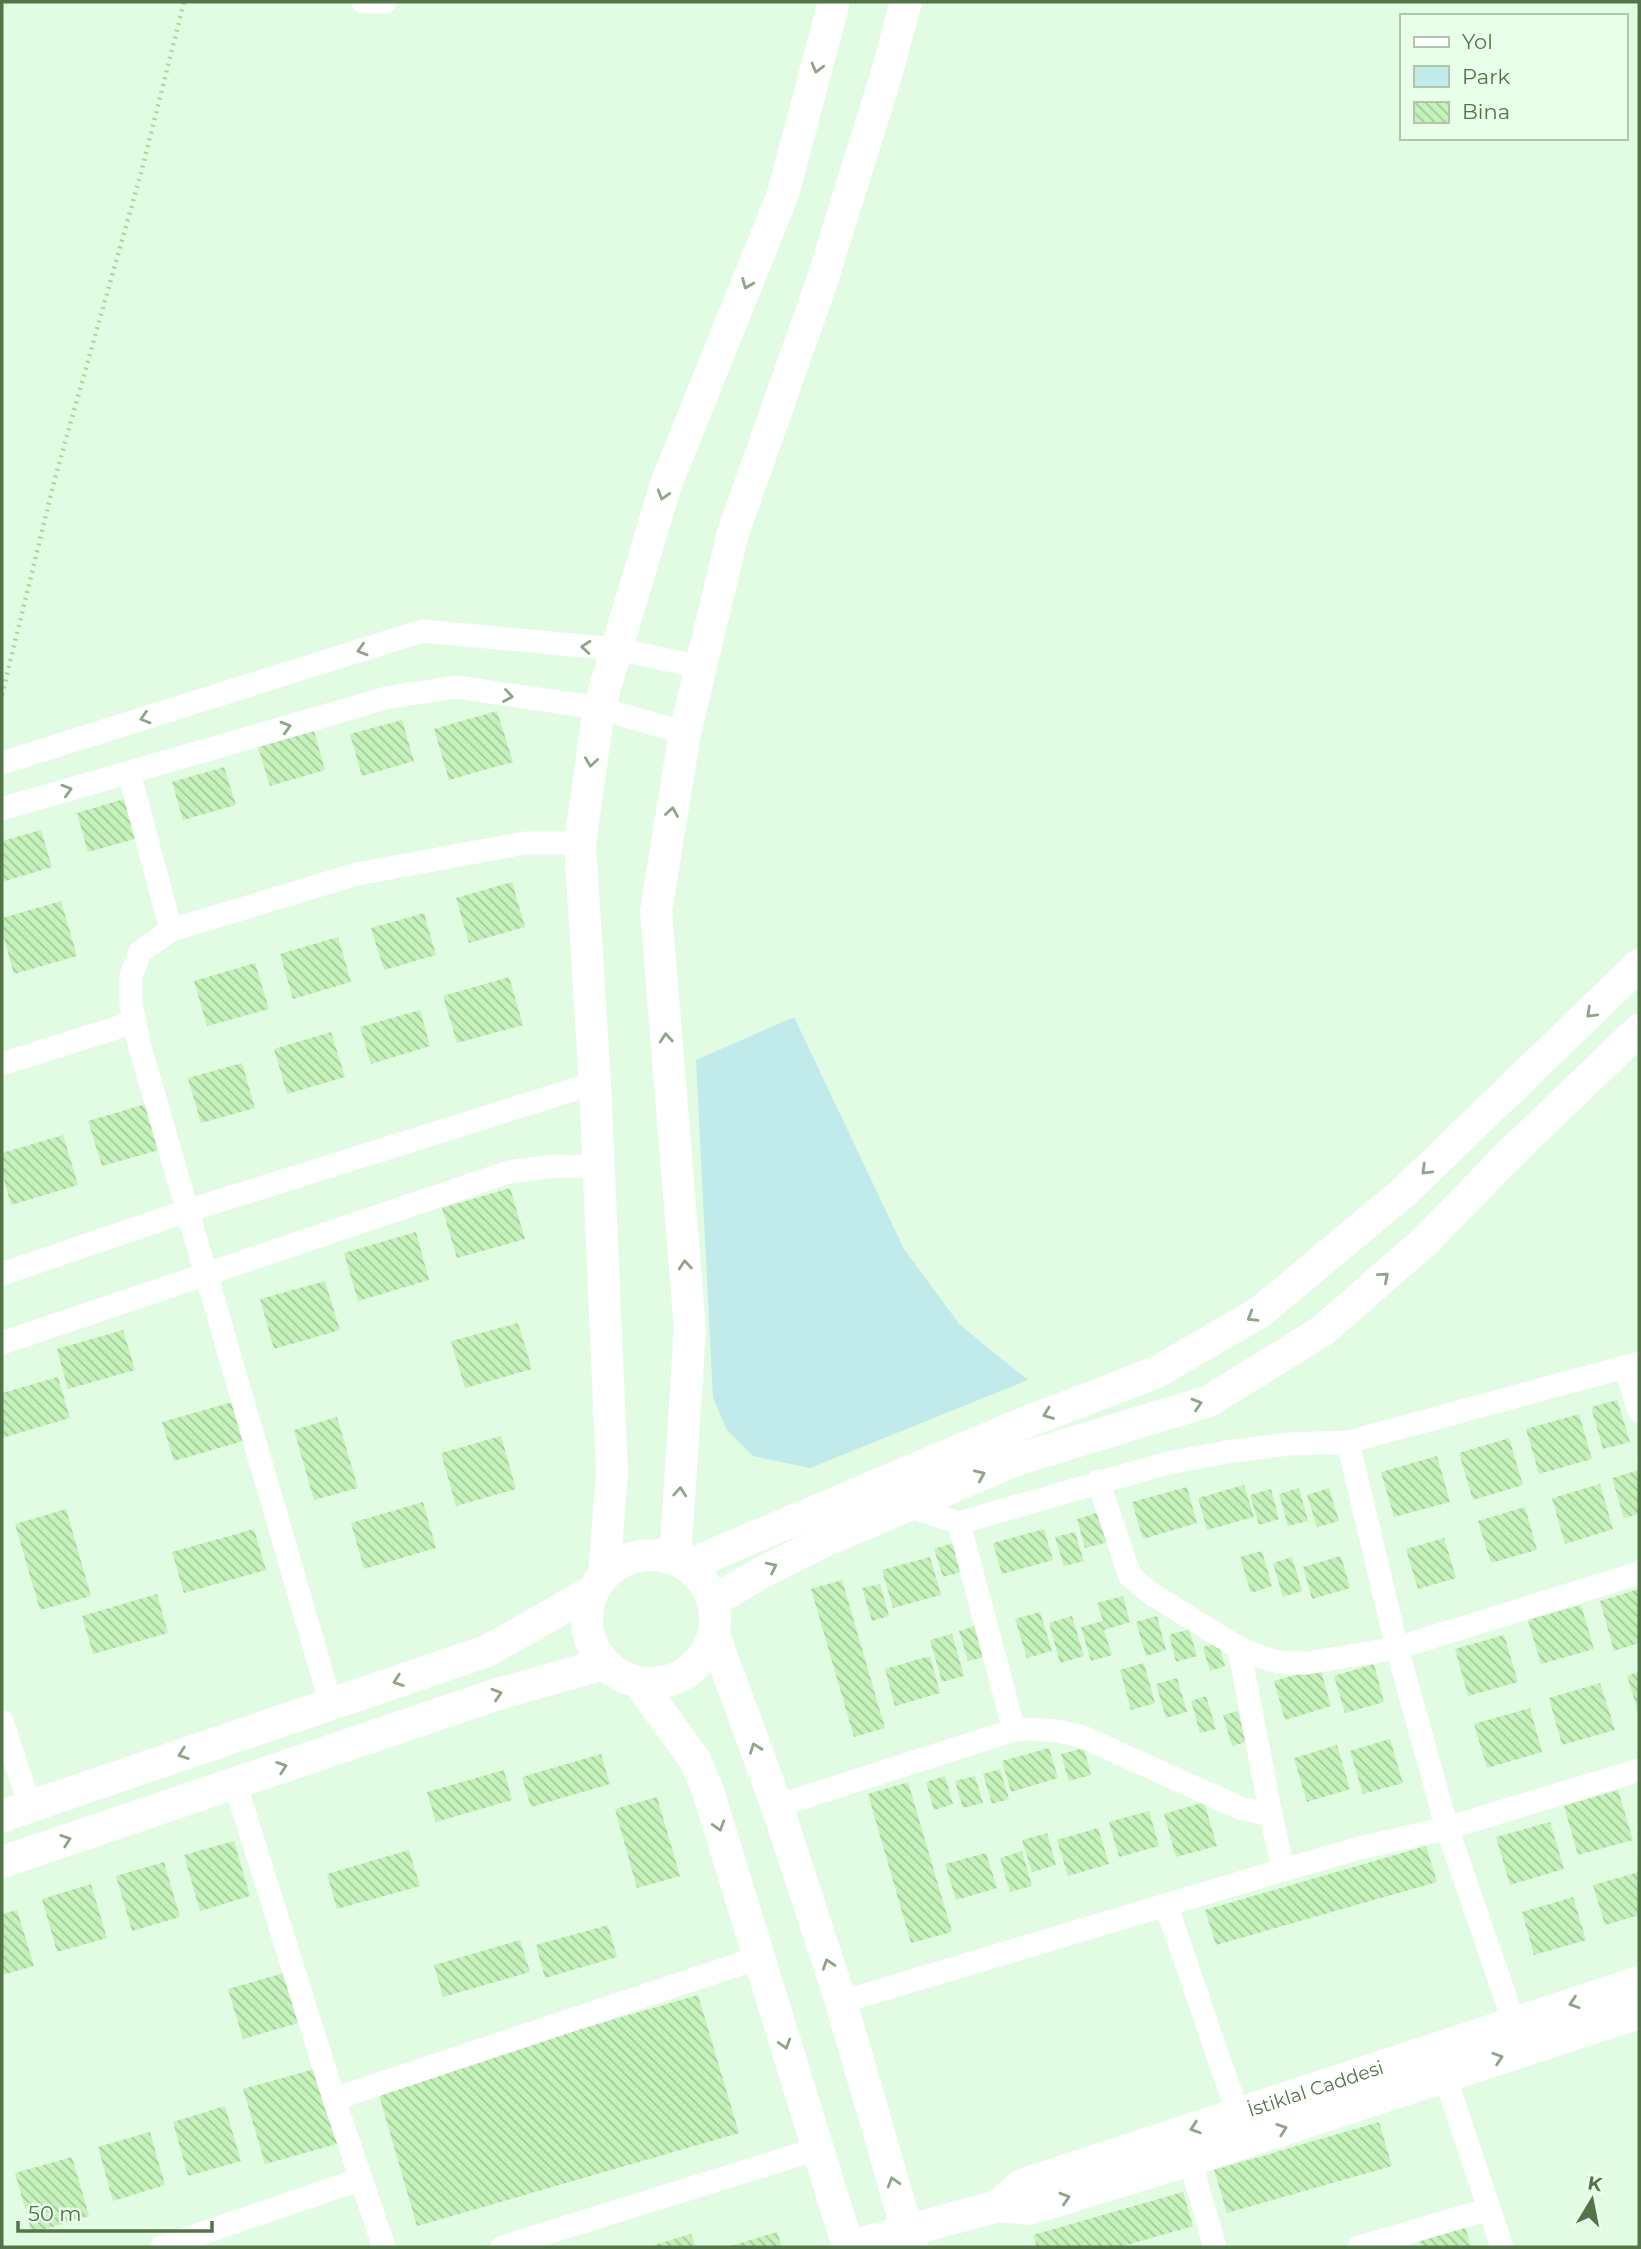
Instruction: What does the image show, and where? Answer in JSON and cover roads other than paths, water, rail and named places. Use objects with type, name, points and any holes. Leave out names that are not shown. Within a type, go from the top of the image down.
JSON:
[{"type":"street","points":[[363,2],[386,2]]},
{"type":"street","points":[[2,1721],[16,1811],[487,1651],[598,1583],[619,1563],[656,1555],[692,1569],[705,1584],[713,1601],[716,1618],[708,1651],[695,1667],[678,1678],[659,1684],[639,1682],[619,1676],[604,1664],[593,1648],[587,1629],[587,1610],[598,1583],[612,1473],[595,1083],[580,843],[599,708],[616,649],[666,484],[783,194],[834,2]]},
{"type":"street","points":[[681,1563],[690,1329],[656,911],[685,733],[733,533],[821,284],[885,79],[906,2]]},
{"type":"street","points":[[2,763],[422,632],[616,649],[701,667]]},
{"type":"street","points":[[2,809],[390,697],[457,687],[599,708],[685,733]]},
{"type":"street","points":[[129,773],[171,930]]},
{"type":"street","points":[[331,1704],[139,1044],[131,1003],[131,976],[140,952],[171,930],[357,874],[525,843],[580,843]]},
{"type":"street","points":[[681,1563],[1019,1425],[1157,1372],[1260,1312],[1405,1191],[1639,965]]},
{"type":"street","points":[[2,1065],[135,1023]]},
{"type":"street","points":[[713,1601],[829,1539],[1016,1460],[1209,1401],[1322,1331],[1424,1242],[1513,1151],[1639,1030]]},
{"type":"street","points":[[2,1274],[187,1210],[595,1083]]},
{"type":"street","points":[[2,1343],[509,1172],[553,1166],[598,1167]]},
{"type":"street","points":[[909,1506],[959,1523],[1168,1462],[1289,1444],[1348,1441],[1632,1365],[1639,1411]]},
{"type":"street","points":[[1348,1441],[1398,1648],[1447,1828],[1514,2022]]},
{"type":"street","points":[[1098,1481],[1130,1576],[1150,1593],[1239,1648],[1270,1660],[1307,1663],[1398,1648],[1639,1573]]},
{"type":"street","points":[[959,1523],[1014,1730]]},
{"type":"street","points":[[714,1635],[776,1806],[841,2002],[910,2239]]},
{"type":"street","points":[[1239,1648],[1283,1870]]},
{"type":"street","points":[[2,1862],[498,1694],[604,1664]]},
{"type":"street","points":[[639,1682],[693,1757],[707,1788],[848,2247]]},
{"type":"street","points":[[776,1806],[1014,1730],[1059,1730],[1083,1737],[1240,1808],[1270,1815]]},
{"type":"street","points":[[841,2002],[1283,1870],[1360,1848],[1447,1828],[1639,1770]]},
{"type":"street","points":[[235,1783],[334,2099],[384,2247]]},
{"type":"street","points":[[1166,1905],[1238,2114]]},
{"type":"street","points":[[334,2099],[758,1958]]},
{"type":"street","name":"İstiklal Caddesi","points":[[998,2206],[1030,2209],[1190,2160],[1440,2062],[1514,2022],[1639,1982]]},
{"type":"street","name":"İstiklal Caddesi","points":[[848,2247],[910,2239],[998,2206],[1021,2185],[1238,2114],[1639,2013]]},
{"type":"street","points":[[1440,2062],[1502,2247]]},
{"type":"street","points":[[502,2247],[817,2148]]},
{"type":"street","points":[[1190,2160],[1215,2247]]},
{"type":"street","points":[[162,2247],[362,2179]]},
{"type":"street","points":[[1359,2247],[1489,2209]]}]
